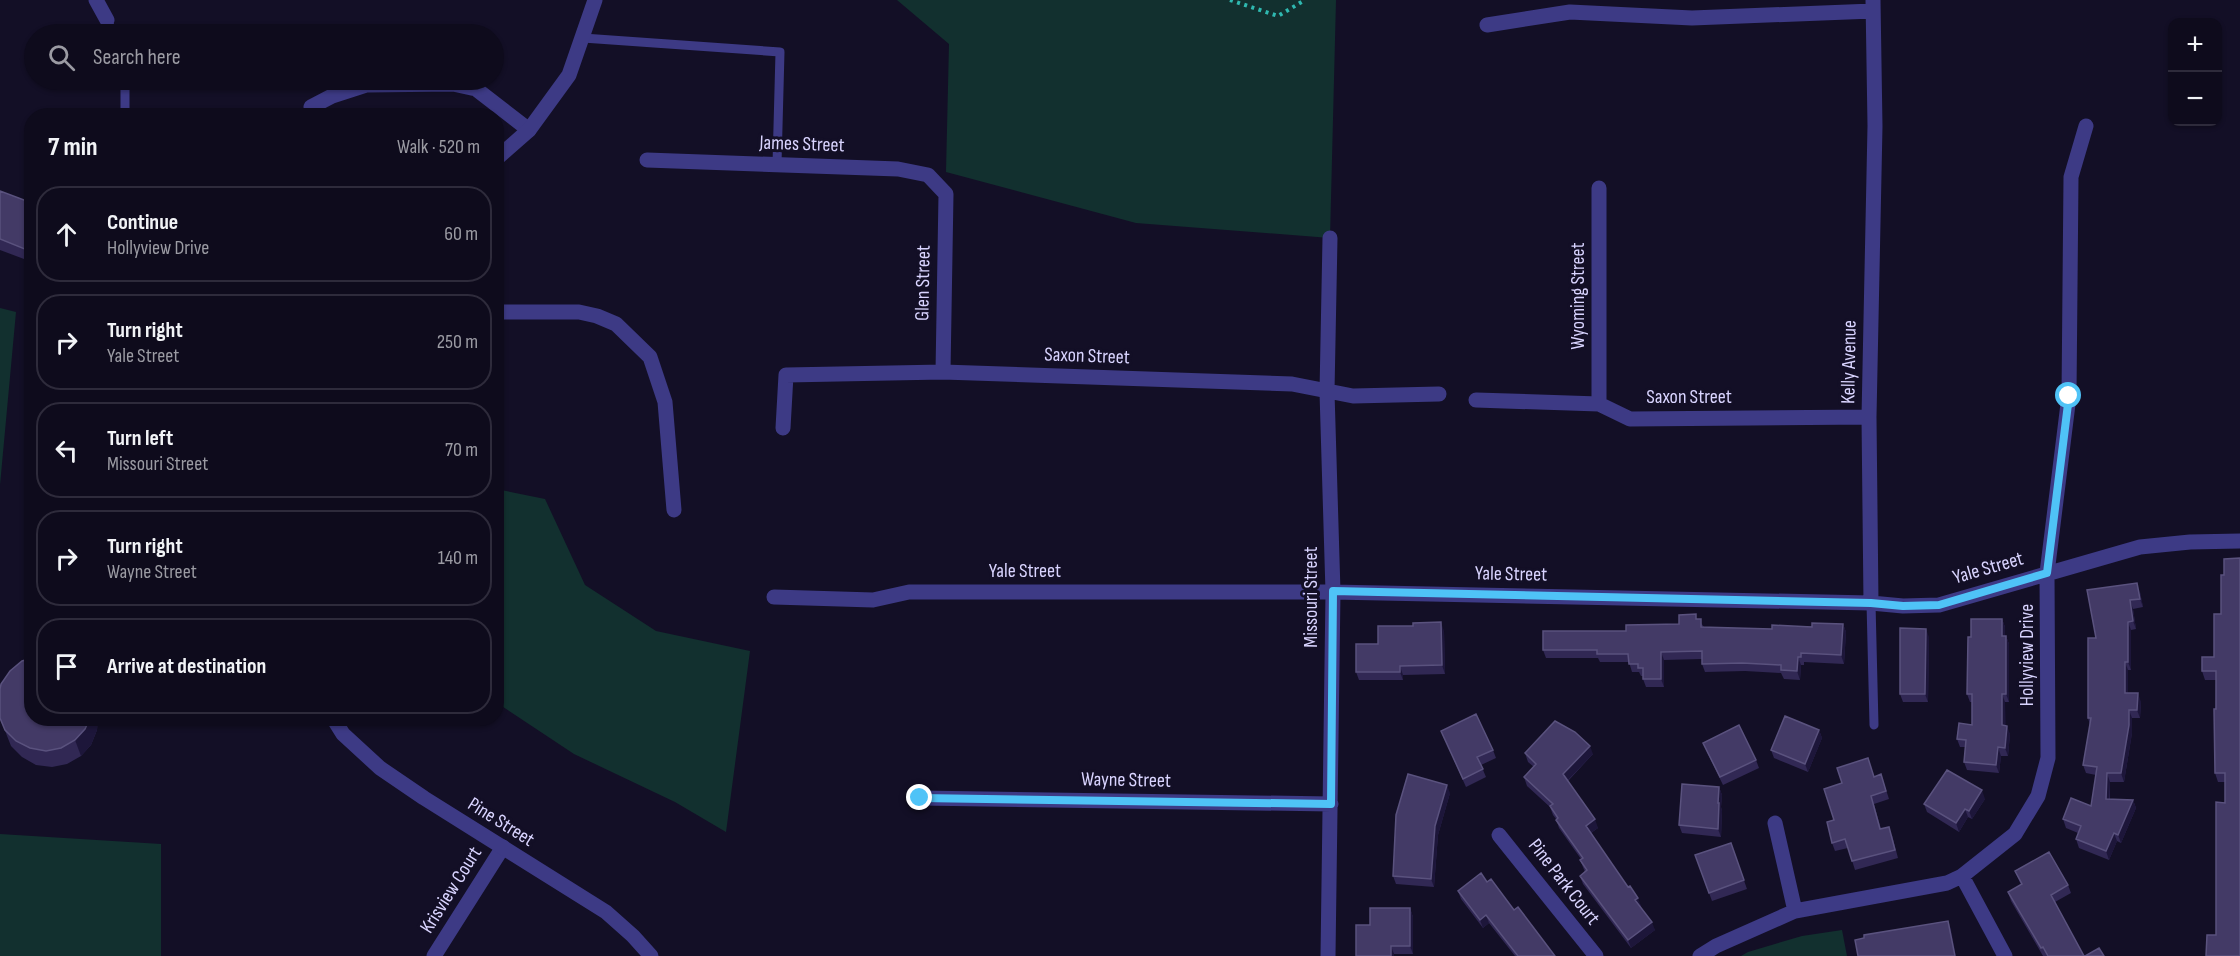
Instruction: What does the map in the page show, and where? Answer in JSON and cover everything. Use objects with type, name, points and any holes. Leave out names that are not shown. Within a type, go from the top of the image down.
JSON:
[{"type":"street","points":[[96,0],[108,24]]},
{"type":"street","points":[[504,152],[529,130],[569,75],[595,0]]},
{"type":"street","points":[[1487,25],[1610,7],[1692,18],[1873,5]]},
{"type":"street","name":"Kelly Avenue","points":[[1871,603],[1869,417],[1875,126],[1873,5]]},
{"type":"street","points":[[311,107],[332,96],[351,90]]},
{"type":"street","points":[[477,90],[501,108]]},
{"type":"street","points":[[504,111],[529,130]]},
{"type":"street","name":"Hollyview Drive","points":[[1700,956],[1716,946],[1795,911],[1947,883],[1962,876],[2015,834],[2038,796],[2048,758],[2047,573],[2069,396],[2071,177],[2086,126]]},
{"type":"street","name":"James Street","points":[[647,160],[898,169],[928,175],[946,194]]},
{"type":"street","name":"Wyoming Street","points":[[1599,188],[1599,404]]},
{"type":"street","name":"Glen Street","points":[[943,372],[946,194]]},
{"type":"street","name":"Missouri Street","points":[[1328,956],[1333,591],[1327,392],[1330,238]]},
{"type":"street","points":[[504,312],[579,312],[597,316],[616,324],[650,357],[665,402],[674,510]]},
{"type":"street","name":"Saxon Street","points":[[783,428],[786,375],[943,372],[1292,384],[1353,396],[1438,394]]},
{"type":"street","name":"Saxon Street","points":[[1476,400],[1599,404],[1630,418],[1869,417]]},
{"type":"street","name":"Yale Street","points":[[774,597],[873,600],[909,591],[1333,591],[1871,603],[1903,606],[1939,605],[2140,547],[2190,542],[2240,541]]},
{"type":"street","name":"Pine Street","points":[[338,726],[380,768],[606,912],[651,956]]},
{"type":"street","name":"Wayne Street","points":[[920,798],[1331,804]]},
{"type":"street","points":[[1775,823],[1795,911]]},
{"type":"street","name":"Pine Park Court","points":[[1499,835],[1596,956]]},
{"type":"street","name":"Krisview Court","points":[[434,956],[503,847]]},
{"type":"street","points":[[1962,876],[2005,956]]},
{"type":"lane","points":[[583,38],[780,52],[777,164]]},
{"type":"lane","points":[[125,90],[125,108]]},
{"type":"lane","name":"Kelly Avenue","points":[[1871,603],[1874,725]]},
{"type":"path","points":[[1230,0],[1278,16],[1305,0]]},
{"type":"green space","points":[[897,0],[1336,0],[1330,238],[1136,223],[946,172],[949,44]]},
{"type":"green space","points":[[0,308],[16,312],[0,485]]},
{"type":"green space","points":[[504,491],[545,499],[585,585],[656,631],[750,651],[726,832],[675,802],[574,754],[504,708]]},
{"type":"green space","points":[[0,834],[161,844],[161,956],[0,956]]},
{"type":"green space","points":[[1842,930],[1847,956],[1741,956],[1802,936]]},
{"type":"building","points":[[0,191],[24,200],[24,249],[0,239]]},
{"type":"building","points":[[2240,558],[2240,956],[2206,956],[2207,935],[2216,935],[2216,802],[2225,803],[2225,773],[2215,773],[2216,671],[2202,671],[2202,657],[2214,657],[2214,614],[2221,614],[2221,575],[2224,575],[2224,559]]},
{"type":"building","points":[[2137,583],[2140,599],[2130,600],[2133,621],[2128,622],[2125,693],[2138,693],[2137,710],[2129,710],[2129,725],[2121,773],[2107,773],[2106,799],[2133,800],[2118,835],[2114,833],[2106,851],[2076,839],[2081,826],[2063,819],[2071,798],[2091,806],[2097,767],[2083,765],[2091,718],[2088,718],[2088,638],[2096,638],[2087,590]]},
{"type":"building","points":[[1696,614],[1696,619],[1701,619],[1701,627],[1772,629],[1772,625],[1812,627],[1812,623],[1843,624],[1841,655],[1801,653],[1801,657],[1798,657],[1797,671],[1781,670],[1781,665],[1702,664],[1702,651],[1661,652],[1661,679],[1643,679],[1643,668],[1638,668],[1638,664],[1629,664],[1628,654],[1597,654],[1597,650],[1543,650],[1543,631],[1626,631],[1626,625],[1679,624],[1679,615]]},
{"type":"building","points":[[1971,619],[2002,619],[2002,636],[2006,636],[2006,694],[2002,694],[2002,725],[2007,726],[2005,748],[1998,747],[1996,765],[1964,762],[1966,740],[1957,739],[1959,723],[1972,725],[1972,694],[1967,694],[1968,637],[1971,637]]},
{"type":"building","points":[[1441,622],[1442,665],[1400,666],[1400,672],[1356,672],[1356,644],[1378,644],[1378,626],[1413,626],[1413,623]]},
{"type":"building","points":[[1900,628],[1926,629],[1925,694],[1900,694]]},
{"type":"building","points":[[24,660],[24,726],[86,726],[75,740],[61,748],[46,751],[30,748],[16,741],[5,730],[0,718],[1,684],[10,671]]},
{"type":"building","points":[[1476,714],[1493,750],[1477,757],[1483,769],[1463,779],[1441,731]]},
{"type":"building","points":[[1785,716],[1819,730],[1805,764],[1771,750]]},
{"type":"building","points":[[1555,721],[1575,732],[1590,746],[1563,774],[1595,819],[1586,826],[1628,887],[1630,886],[1638,898],[1635,900],[1652,922],[1628,940],[1580,876],[1587,870],[1580,860],[1583,858],[1556,820],[1558,818],[1550,806],[1553,804],[1524,777],[1536,764],[1525,753]]},
{"type":"building","points":[[1739,725],[1756,760],[1720,777],[1703,743]]},
{"type":"building","points":[[1868,758],[1874,777],[1881,774],[1886,791],[1871,796],[1880,829],[1889,827],[1895,850],[1852,861],[1845,839],[1832,843],[1827,822],[1834,820],[1824,789],[1842,783],[1837,768]]},
{"type":"building","points":[[1947,770],[1982,790],[1969,811],[1965,809],[1956,823],[1924,804]]},
{"type":"building","points":[[1408,774],[1447,785],[1435,826],[1431,879],[1393,876],[1396,815]]},
{"type":"building","points":[[1682,784],[1719,787],[1718,829],[1679,825]]},
{"type":"building","points":[[1731,843],[1744,880],[1709,893],[1695,855]]},
{"type":"building","points":[[2049,852],[2068,885],[2051,895],[2084,956],[2048,956],[2008,892],[2022,884],[2015,871]]},
{"type":"building","points":[[1481,873],[1487,882],[1491,879],[1514,910],[1518,907],[1555,956],[1518,956],[1486,915],[1480,920],[1458,891]]},
{"type":"building","points":[[1370,908],[1410,908],[1410,946],[1391,946],[1391,956],[1356,956],[1356,925],[1370,925]]},
{"type":"building","points":[[1948,921],[1955,956],[1858,956],[1855,940],[1864,938],[1864,935]]},
{"type":"building","points":[[2099,948],[2104,956],[2085,956]]},
{"type":"route","points":[[920,798],[1331,804],[1333,591],[1871,603],[1903,606],[1939,605],[2047,573],[2069,396]]}]
